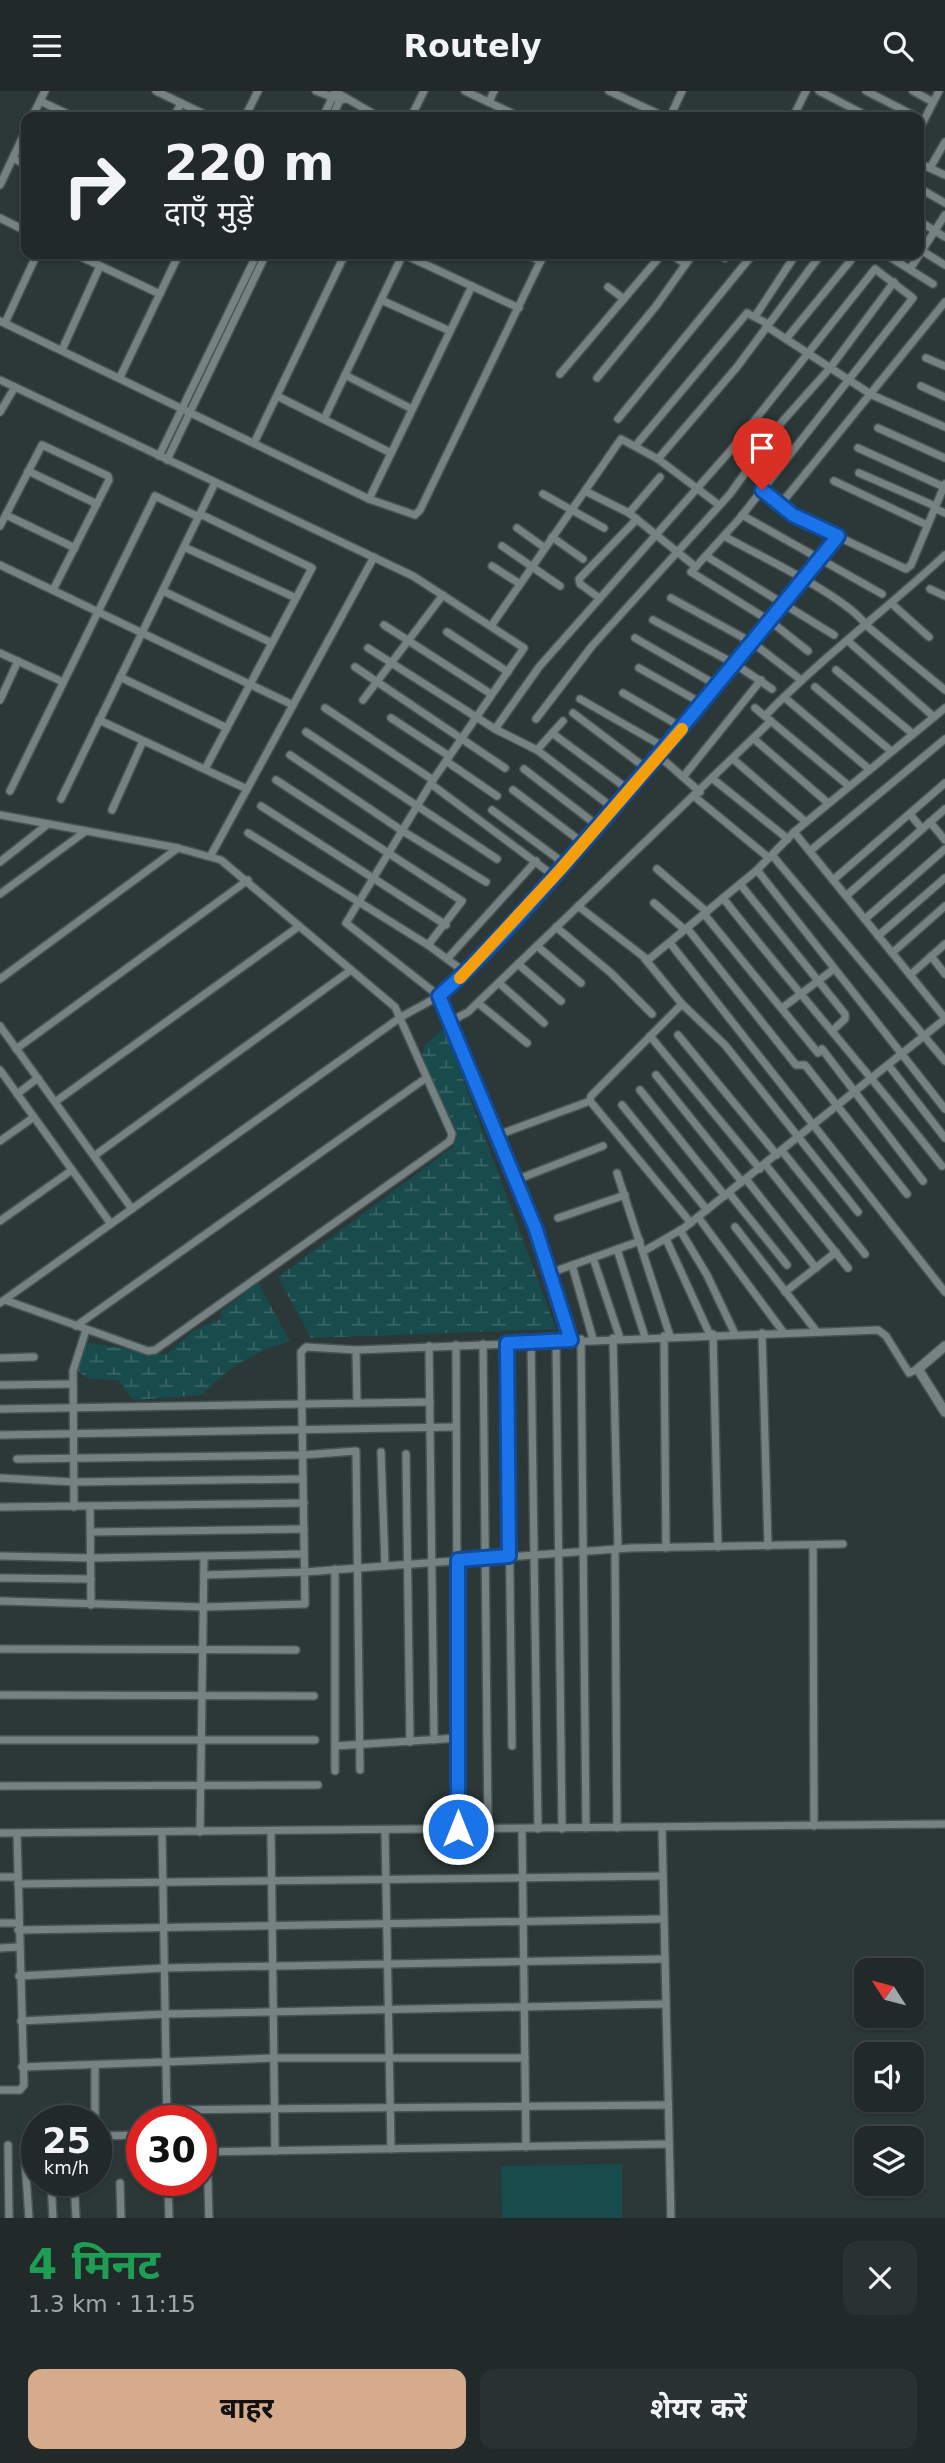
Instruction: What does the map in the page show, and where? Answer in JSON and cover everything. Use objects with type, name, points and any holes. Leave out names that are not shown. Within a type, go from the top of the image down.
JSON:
[{"type":"street","points":[[34,112],[45,91]]},
{"type":"street","points":[[156,91],[200,112]]},
{"type":"street","points":[[248,112],[258,91]]},
{"type":"street","points":[[316,91],[339,95],[370,112]]},
{"type":"street","points":[[414,112],[424,91]]},
{"type":"street","points":[[465,91],[510,112]]},
{"type":"street","points":[[489,102],[494,91]]},
{"type":"street","points":[[609,91],[656,112]]},
{"type":"street","points":[[670,112],[682,91]]},
{"type":"street","points":[[796,112],[806,91]]},
{"type":"street","points":[[819,91],[859,112]]},
{"type":"street","points":[[866,91],[906,112]]},
{"type":"street","points":[[914,91],[933,102]]},
{"type":"street","points":[[924,114],[939,91]]},
{"type":"street","points":[[327,112],[339,95]]},
{"type":"street","points":[[334,112],[339,95]]},
{"type":"street","points":[[40,101],[63,112]]},
{"type":"street","points":[[176,112],[181,103]]},
{"type":"street","points":[[0,185],[21,141]]},
{"type":"street","points":[[930,168],[945,142]]},
{"type":"street","points":[[13,158],[21,162]]},
{"type":"street","points":[[924,165],[945,175]]},
{"type":"street","points":[[924,191],[945,203]]},
{"type":"street","points":[[924,246],[936,232],[945,215]]},
{"type":"street","points":[[0,218],[21,228]]},
{"type":"street","points":[[924,224],[945,237]]},
{"type":"street","points":[[924,252],[945,265]]},
{"type":"street","points":[[34,259],[3,322],[369,499],[415,515],[419,512],[541,259]]},
{"type":"street","points":[[85,259],[160,294]]},
{"type":"street","points":[[120,377],[177,259]]},
{"type":"street","points":[[163,458],[255,259]]},
{"type":"street","points":[[186,409],[263,259]]},
{"type":"street","points":[[254,443],[343,259]]},
{"type":"street","points":[[324,419],[401,259]]},
{"type":"street","points":[[414,259],[519,308]]},
{"type":"street","points":[[560,374],[658,259]]},
{"type":"street","points":[[678,259],[685,264]]},
{"type":"street","points":[[597,378],[656,306],[689,259]]},
{"type":"street","points":[[618,419],[749,259]]},
{"type":"street","points":[[756,315],[793,259]]},
{"type":"street","points":[[658,459],[737,367],[817,259]]},
{"type":"street","points":[[893,259],[933,284]]},
{"type":"street","points":[[910,269],[915,259]]},
{"type":"street","points":[[786,339],[850,260]]},
{"type":"street","points":[[62,349],[100,266]]},
{"type":"street","points":[[495,729],[539,667],[697,487],[876,269],[913,298],[850,381],[692,573],[770,621],[808,651]]},
{"type":"street","points":[[536,719],[593,646],[719,505],[781,423],[830,367],[894,282]]},
{"type":"street","points":[[369,499],[472,286]]},
{"type":"street","points":[[608,288],[624,299]]},
{"type":"street","points":[[381,300],[450,331]]},
{"type":"street","points":[[780,505],[945,302]]},
{"type":"street","points":[[636,445],[747,313],[756,315],[786,339],[872,395],[945,427]]},
{"type":"street","points":[[926,358],[945,366]]},
{"type":"street","points":[[345,375],[412,409]]},
{"type":"street","points":[[0,380],[374,557],[443,595],[524,647],[417,805],[346,924],[439,996],[516,1180],[571,1340]]},
{"type":"street","points":[[921,386],[945,397]]},
{"type":"street","points":[[0,412],[15,387]]},
{"type":"street","points":[[277,396],[391,453]]},
{"type":"street","points":[[878,428],[945,458]]},
{"type":"street","points":[[491,626],[621,439],[658,459],[719,505]]},
{"type":"street","points":[[0,526],[43,444],[108,476],[97,504],[53,590]]},
{"type":"street","points":[[762,490],[780,505],[906,569],[911,565],[945,486],[858,448]]},
{"type":"street","points":[[28,471],[97,504]]},
{"type":"street","points":[[859,473],[945,513]]},
{"type":"street","points":[[629,513],[660,477]]},
{"type":"street","points":[[834,481],[927,525]]},
{"type":"street","points":[[61,799],[215,483]]},
{"type":"street","points":[[585,491],[629,513],[696,567]]},
{"type":"street","points":[[543,493],[604,528]]},
{"type":"street","points":[[10,791],[155,495],[312,568],[205,769]]},
{"type":"street","points":[[6,515],[75,548]]},
{"type":"street","points":[[742,515],[882,594]]},
{"type":"street","points":[[598,597],[580,584],[579,579],[637,519]]},
{"type":"street","points":[[517,528],[545,548]]},
{"type":"street","points":[[724,536],[803,579],[860,616],[867,626],[945,690]]},
{"type":"street","points":[[2,1302],[401,1017],[439,996],[466,973],[704,704],[838,536]]},
{"type":"street","points":[[552,537],[583,559]]},
{"type":"street","points":[[184,547],[296,598]]},
{"type":"street","points":[[502,547],[533,565],[560,586]]},
{"type":"street","points":[[451,1021],[478,1003],[629,855],[697,795],[754,739],[784,697],[801,680],[867,626],[945,555]]},
{"type":"street","points":[[706,556],[835,635]]},
{"type":"street","points":[[211,855],[374,557]]},
{"type":"street","points":[[0,565],[293,705]]},
{"type":"street","points":[[492,566],[520,584]]},
{"type":"street","points":[[930,589],[945,596]]},
{"type":"street","points":[[163,591],[272,643]]},
{"type":"street","points":[[363,700],[443,595]]},
{"type":"street","points":[[671,598],[752,643],[801,680]]},
{"type":"street","points":[[892,604],[929,637]]},
{"type":"street","points":[[653,620],[735,664],[772,689]]},
{"type":"street","points":[[384,625],[491,694]]},
{"type":"street","points":[[447,632],[508,672]]},
{"type":"street","points":[[635,638],[718,686]]},
{"type":"street","points":[[848,641],[934,717]]},
{"type":"street","points":[[368,648],[495,729],[537,750],[613,808]]},
{"type":"street","points":[[0,653],[63,682]]},
{"type":"street","points":[[0,700],[18,661]]},
{"type":"street","points":[[355,667],[505,768]]},
{"type":"street","points":[[639,668],[704,704]]},
{"type":"street","points":[[836,670],[912,734]]},
{"type":"street","points":[[120,677],[227,728]]},
{"type":"street","points":[[683,777],[761,680]]},
{"type":"street","points":[[815,687],[891,751]]},
{"type":"street","points":[[623,693],[683,728]]},
{"type":"street","points":[[784,697],[869,769]]},
{"type":"street","points":[[580,699],[666,747]]},
{"type":"street","points":[[325,708],[432,782],[554,876]]},
{"type":"street","points":[[755,708],[849,786]]},
{"type":"street","points":[[645,959],[670,943],[706,913],[757,870],[794,832],[945,708]]},
{"type":"street","points":[[573,713],[647,769]]},
{"type":"street","points":[[391,718],[497,796]]},
{"type":"street","points":[[99,720],[247,789]]},
{"type":"street","points":[[537,750],[563,722]]},
{"type":"street","points":[[306,732],[497,859]]},
{"type":"street","points":[[552,733],[629,790]]},
{"type":"street","points":[[754,739],[828,803]]},
{"type":"street","points":[[810,851],[945,739]]},
{"type":"street","points":[[112,810],[143,741]]},
{"type":"street","points":[[290,755],[401,831],[486,882]]},
{"type":"street","points":[[659,756],[683,777],[697,795],[771,856],[945,1061]]},
{"type":"street","points":[[733,759],[806,822]]},
{"type":"street","points":[[524,769],[598,826]]},
{"type":"street","points":[[713,779],[788,839]]},
{"type":"street","points":[[276,780],[462,901],[428,945]]},
{"type":"street","points":[[833,880],[945,783]]},
{"type":"street","points":[[513,790],[583,843]]},
{"type":"street","points":[[261,806],[446,925]]},
{"type":"street","points":[[846,896],[945,809]]},
{"type":"street","points":[[492,810],[565,864]]},
{"type":"street","points":[[909,814],[922,829]]},
{"type":"street","points":[[0,815],[211,855],[248,880],[298,927],[395,1007],[452,1134],[450,1141],[158,1349],[148,1351],[2,1302]]},
{"type":"street","points":[[930,822],[945,840]]},
{"type":"street","points":[[0,862],[48,824]]},
{"type":"street","points":[[0,894],[86,831]]},
{"type":"street","points":[[248,832],[428,945],[466,973]]},
{"type":"street","points":[[644,1251],[691,1223],[874,1079],[945,1019],[794,832]]},
{"type":"street","points":[[0,979],[178,848]]},
{"type":"street","points":[[864,919],[945,849]]},
{"type":"street","points":[[447,959],[536,861]]},
{"type":"street","points":[[657,869],[706,913],[818,1053],[822,1049],[923,1181]]},
{"type":"street","points":[[757,870],[945,1109]]},
{"type":"street","points":[[878,936],[945,878]]},
{"type":"street","points":[[16,1049],[248,880]]},
{"type":"street","points":[[740,884],[845,1016],[833,1030]]},
{"type":"street","points":[[723,898],[799,995],[874,1079],[942,1166]]},
{"type":"street","points":[[654,903],[686,929],[796,1065],[805,1065],[908,1194]]},
{"type":"street","points":[[578,906],[645,959],[682,1005],[725,1045],[858,1212]]},
{"type":"street","points":[[892,953],[945,906]]},
{"type":"street","points":[[55,1102],[298,927]]},
{"type":"street","points":[[556,927],[611,973],[652,1014]]},
{"type":"street","points":[[670,943],[945,1292]]},
{"type":"street","points":[[910,975],[945,944]]},
{"type":"street","points":[[537,946],[581,983]]},
{"type":"street","points":[[931,957],[945,974]]},
{"type":"street","points":[[518,964],[561,1001]]},
{"type":"street","points":[[782,1008],[834,969]]},
{"type":"street","points":[[94,1156],[351,970]]},
{"type":"street","points":[[499,983],[544,1023]]},
{"type":"street","points":[[478,1003],[527,1043]]},
{"type":"street","points":[[590,1101],[591,1096],[682,1005]]},
{"type":"street","points":[[0,1026],[132,1209]]},
{"type":"street","points":[[678,1035],[864,1254]]},
{"type":"street","points":[[650,1036],[848,1268]]},
{"type":"street","points":[[889,1066],[945,1138]]},
{"type":"street","points":[[0,1070],[111,1224]]},
{"type":"street","points":[[656,1075],[816,1268]]},
{"type":"street","points":[[17,1094],[38,1078]]},
{"type":"street","points":[[76,1326],[426,1078]]},
{"type":"street","points":[[640,1090],[787,1265]]},
{"type":"street","points":[[498,1135],[590,1101]]},
{"type":"street","points":[[590,1101],[691,1223]]},
{"type":"street","points":[[622,1105],[707,1210]]},
{"type":"street","points":[[0,1141],[34,1117]]},
{"type":"street","points":[[516,1180],[603,1146]]},
{"type":"street","points":[[0,1221],[72,1170]]},
{"type":"street","points":[[617,1173],[644,1251],[667,1336],[666,1548]]},
{"type":"street","points":[[558,1219],[625,1195]]},
{"type":"street","points":[[698,1217],[784,1333]]},
{"type":"street","points":[[734,1227],[817,1332]]},
{"type":"street","points":[[680,1230],[707,1275],[735,1334]]},
{"type":"street","points":[[666,1239],[712,1334],[718,1547]]},
{"type":"street","points":[[550,1273],[640,1241]]},
{"type":"street","points":[[617,1249],[645,1337]]},
{"type":"street","points":[[785,1292],[836,1252]]},
{"type":"street","points":[[593,1258],[617,1338],[617,1828]]},
{"type":"street","points":[[572,1265],[593,1339]]},
{"type":"street","points":[[74,1507],[73,1384],[78,1350],[86,1330]]},
{"type":"street","points":[[0,1601],[205,1607],[305,1604],[303,1349],[356,1350],[712,1334],[881,1331],[909,1373],[918,1369],[945,1346]]},
{"type":"street","points":[[762,1333],[768,1546]]},
{"type":"street","points":[[581,1339],[586,1828]]},
{"type":"street","points":[[556,1341],[562,1829]]},
{"type":"street","points":[[531,1342],[538,1829]]},
{"type":"street","points":[[507,1343],[512,1746]]},
{"type":"street","points":[[483,1344],[488,1829]]},
{"type":"street","points":[[456,1345],[458,1829]]},
{"type":"street","points":[[429,1346],[433,1740]]},
{"type":"street","points":[[356,1350],[357,1401]]},
{"type":"street","points":[[0,1358],[34,1357]]},
{"type":"street","points":[[918,1369],[945,1412]]},
{"type":"street","points":[[0,1385],[73,1384]]},
{"type":"street","points":[[0,1409],[357,1401],[430,1402]]},
{"type":"street","points":[[0,1435],[456,1427]]},
{"type":"street","points":[[18,1459],[303,1455],[356,1451],[360,1770]]},
{"type":"street","points":[[381,1453],[385,1566]]},
{"type":"street","points":[[407,1454],[410,1742]]},
{"type":"street","points":[[0,1478],[74,1482],[303,1479]]},
{"type":"street","points":[[0,1507],[303,1503]]},
{"type":"street","points":[[90,1506],[91,1605]]},
{"type":"street","points":[[91,1532],[304,1529]]},
{"type":"street","points":[[204,1575],[305,1572],[616,1549],[843,1544]]},
{"type":"street","points":[[813,1545],[814,1826]]},
{"type":"street","points":[[0,1556],[91,1558],[304,1554]]},
{"type":"street","points":[[200,1832],[204,1556]]},
{"type":"street","points":[[335,1569],[335,1770]]},
{"type":"street","points":[[0,1577],[91,1579]]},
{"type":"street","points":[[0,1649],[296,1650]]},
{"type":"street","points":[[0,1695],[314,1696]]},
{"type":"street","points":[[335,1746],[458,1738]]},
{"type":"street","points":[[0,1740],[315,1740]]},
{"type":"street","points":[[0,1786],[318,1785]]},
{"type":"street","points":[[0,1833],[945,1825]]},
{"type":"street","points":[[662,1828],[671,2218]]},
{"type":"street","points":[[522,1829],[526,2147]]},
{"type":"street","points":[[385,1830],[391,2149]]},
{"type":"street","points":[[271,1832],[275,2151]]},
{"type":"street","points":[[0,2090],[23,2087],[17,1833]]},
{"type":"street","points":[[162,1833],[166,2105]]},
{"type":"street","points":[[0,1877],[18,1881],[163,1882],[663,1875]]},
{"type":"street","points":[[0,1923],[18,1927],[163,1927],[664,1919]]},
{"type":"street","points":[[0,1948],[18,1948]]},
{"type":"street","points":[[19,1976],[164,1968],[665,1959]]},
{"type":"street","points":[[20,2021],[166,2014],[666,2004]]},
{"type":"street","points":[[22,2067],[274,2058],[525,2058]]},
{"type":"street","points":[[95,2065],[95,2105]]},
{"type":"street","points":[[217,2110],[668,2105]]},
{"type":"street","points":[[217,2152],[669,2144]]},
{"type":"street","points":[[8,2145],[9,2218]]},
{"type":"street","points":[[120,2183],[121,2218]]},
{"type":"street","points":[[27,2196],[29,2218]]},
{"type":"street","points":[[52,2196],[53,2218]]},
{"type":"street","points":[[75,2196],[76,2218]]},
{"type":"street","points":[[168,2196],[169,2218]]},
{"type":"street","points":[[207,2196],[209,2218]]},
{"type":"green space","points":[[444,1028],[556,1329],[311,1338],[278,1277],[454,1146],[422,1055],[425,1045]]},
{"type":"green space","points":[[258,1283],[290,1341],[242,1362],[202,1395],[133,1400],[118,1380],[89,1379],[78,1371],[84,1342],[166,1355],[193,1331],[223,1318],[220,1312]]},
{"type":"green space","points":[[622,2164],[622,2218],[502,2218],[501,2166]]},
{"type":"slow traffic","points":[[460,978],[560,870],[682,729]]},
{"type":"route","points":[[458,1829],[458,1560],[509,1556],[507,1343],[571,1340],[535,1227],[445,1004],[439,996],[466,973],[560,870],[696,713],[838,536],[793,515],[762,490]]}]
